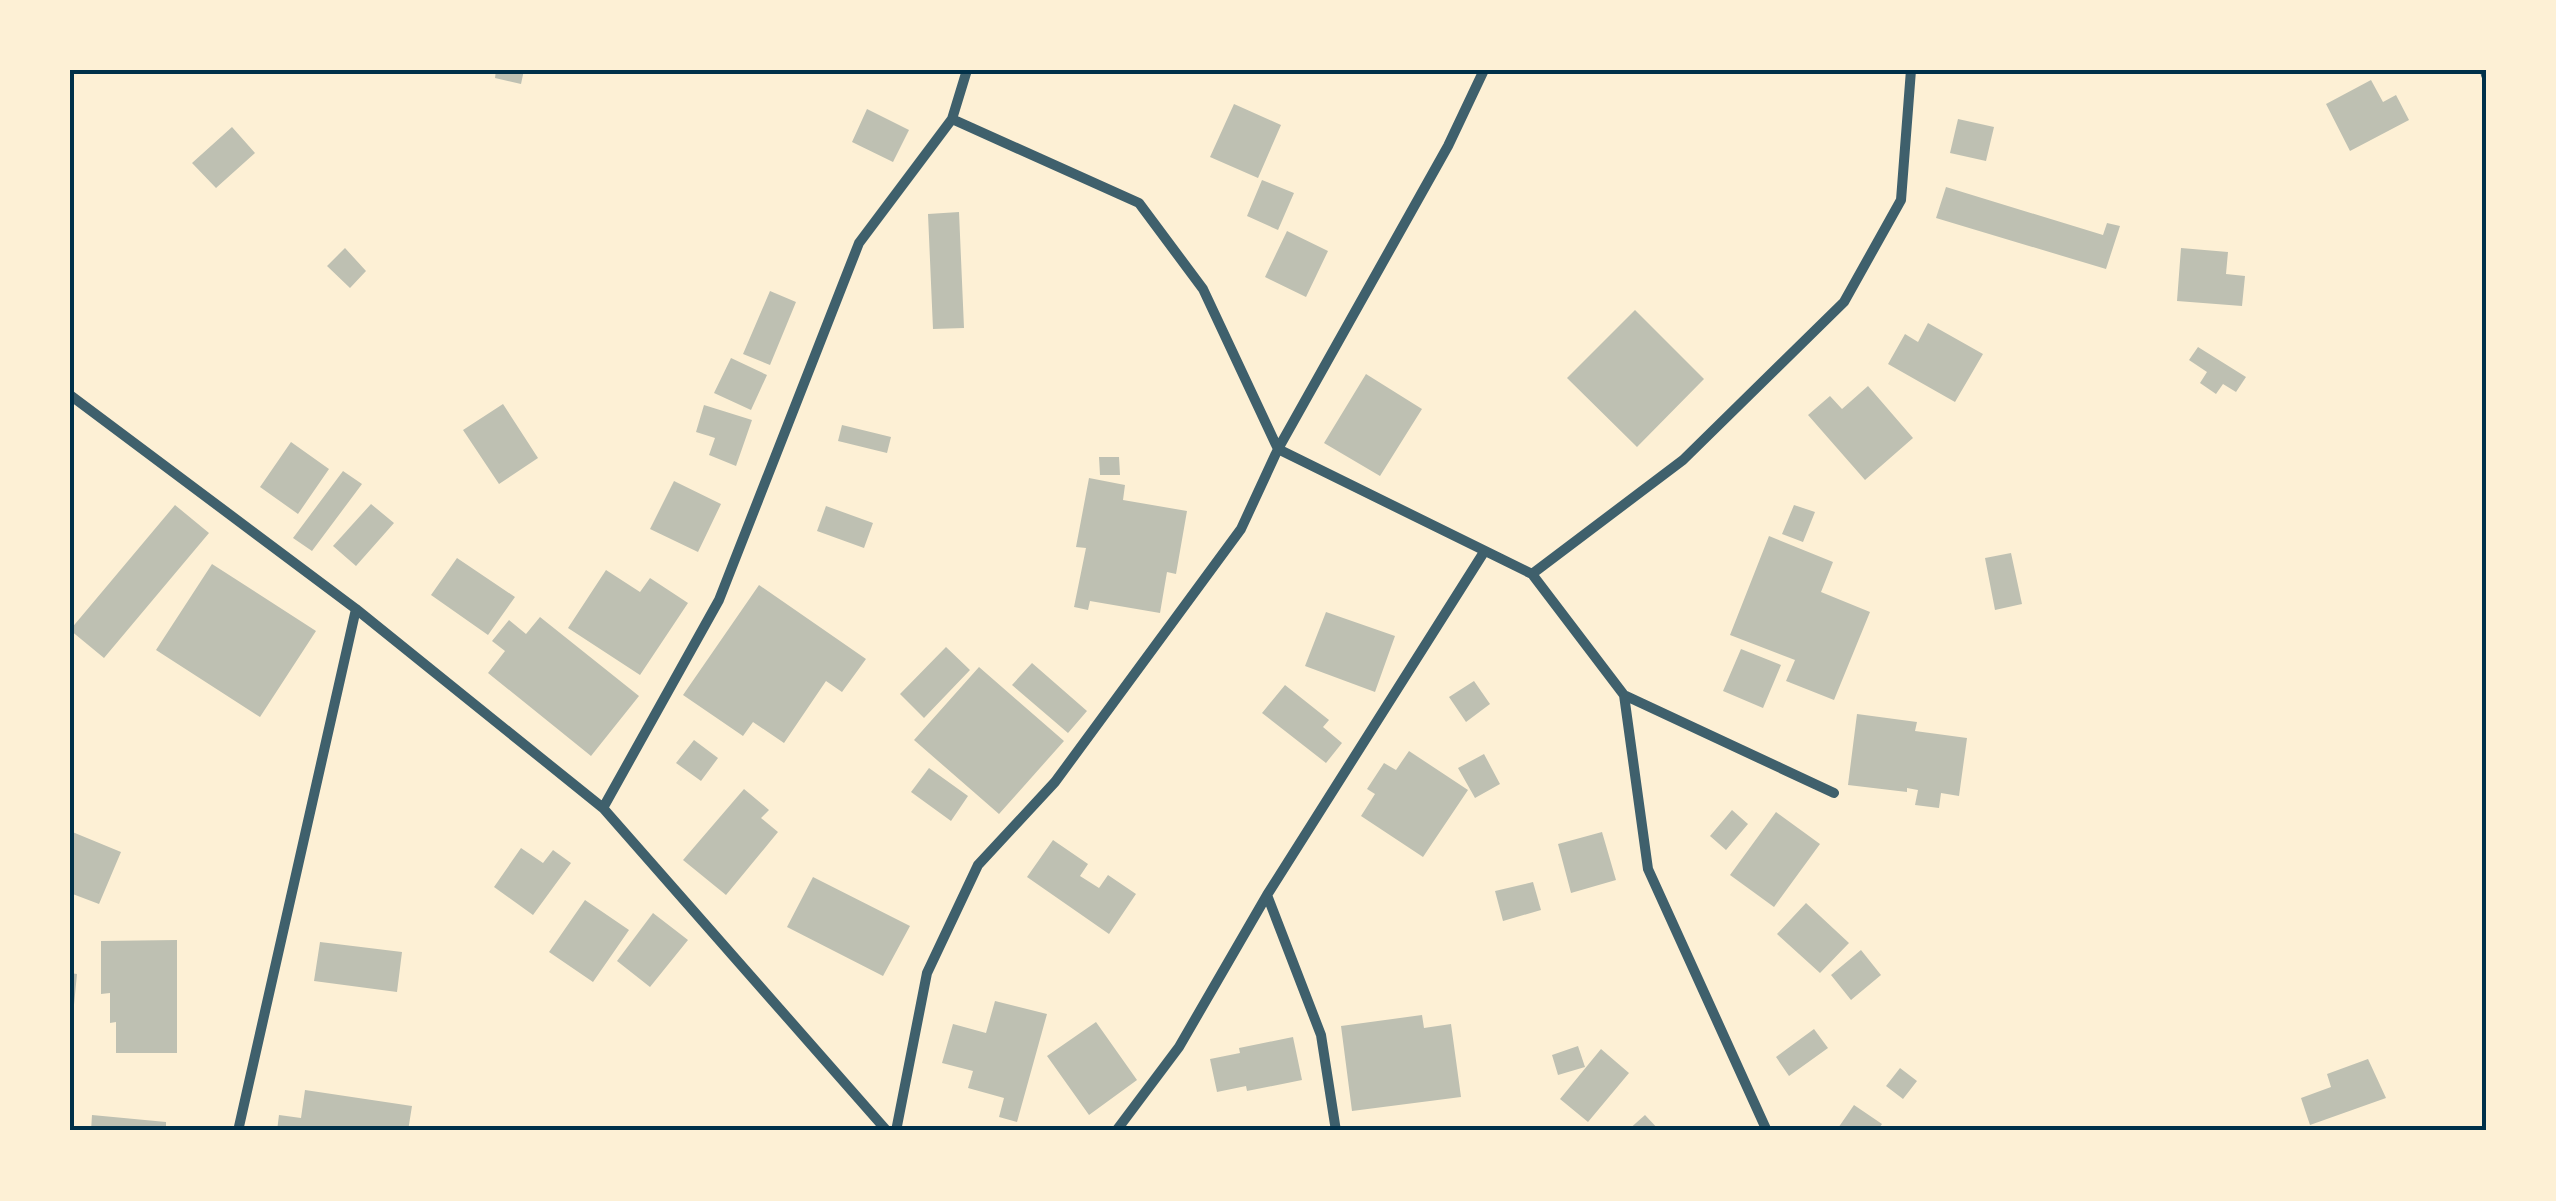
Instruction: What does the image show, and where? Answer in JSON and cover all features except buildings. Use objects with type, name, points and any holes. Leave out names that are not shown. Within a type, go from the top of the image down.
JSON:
[{"type":"street","points":[[603,808],[719,600],[859,242],[952,120],[966,70]]},
{"type":"street","points":[[896,1131],[927,973],[978,865],[1055,782],[1241,530],[1278,448],[1448,146],[1484,70]]},
{"type":"street","points":[[1532,574],[1683,460],[1844,302],[1901,200],[1910,70]]},
{"type":"street","points":[[952,120],[1139,203],[1203,289],[1278,448],[1532,574],[1624,695],[1834,793]]},
{"type":"street","points":[[70,395],[356,610],[603,808],[887,1131]]},
{"type":"street","points":[[1116,1131],[1179,1047],[1267,895],[1484,552]]},
{"type":"street","points":[[238,1131],[356,610]]},
{"type":"street","points":[[1624,695],[1648,869],[1767,1131]]},
{"type":"street","points":[[1267,895],[1321,1035],[1336,1131]]}]
